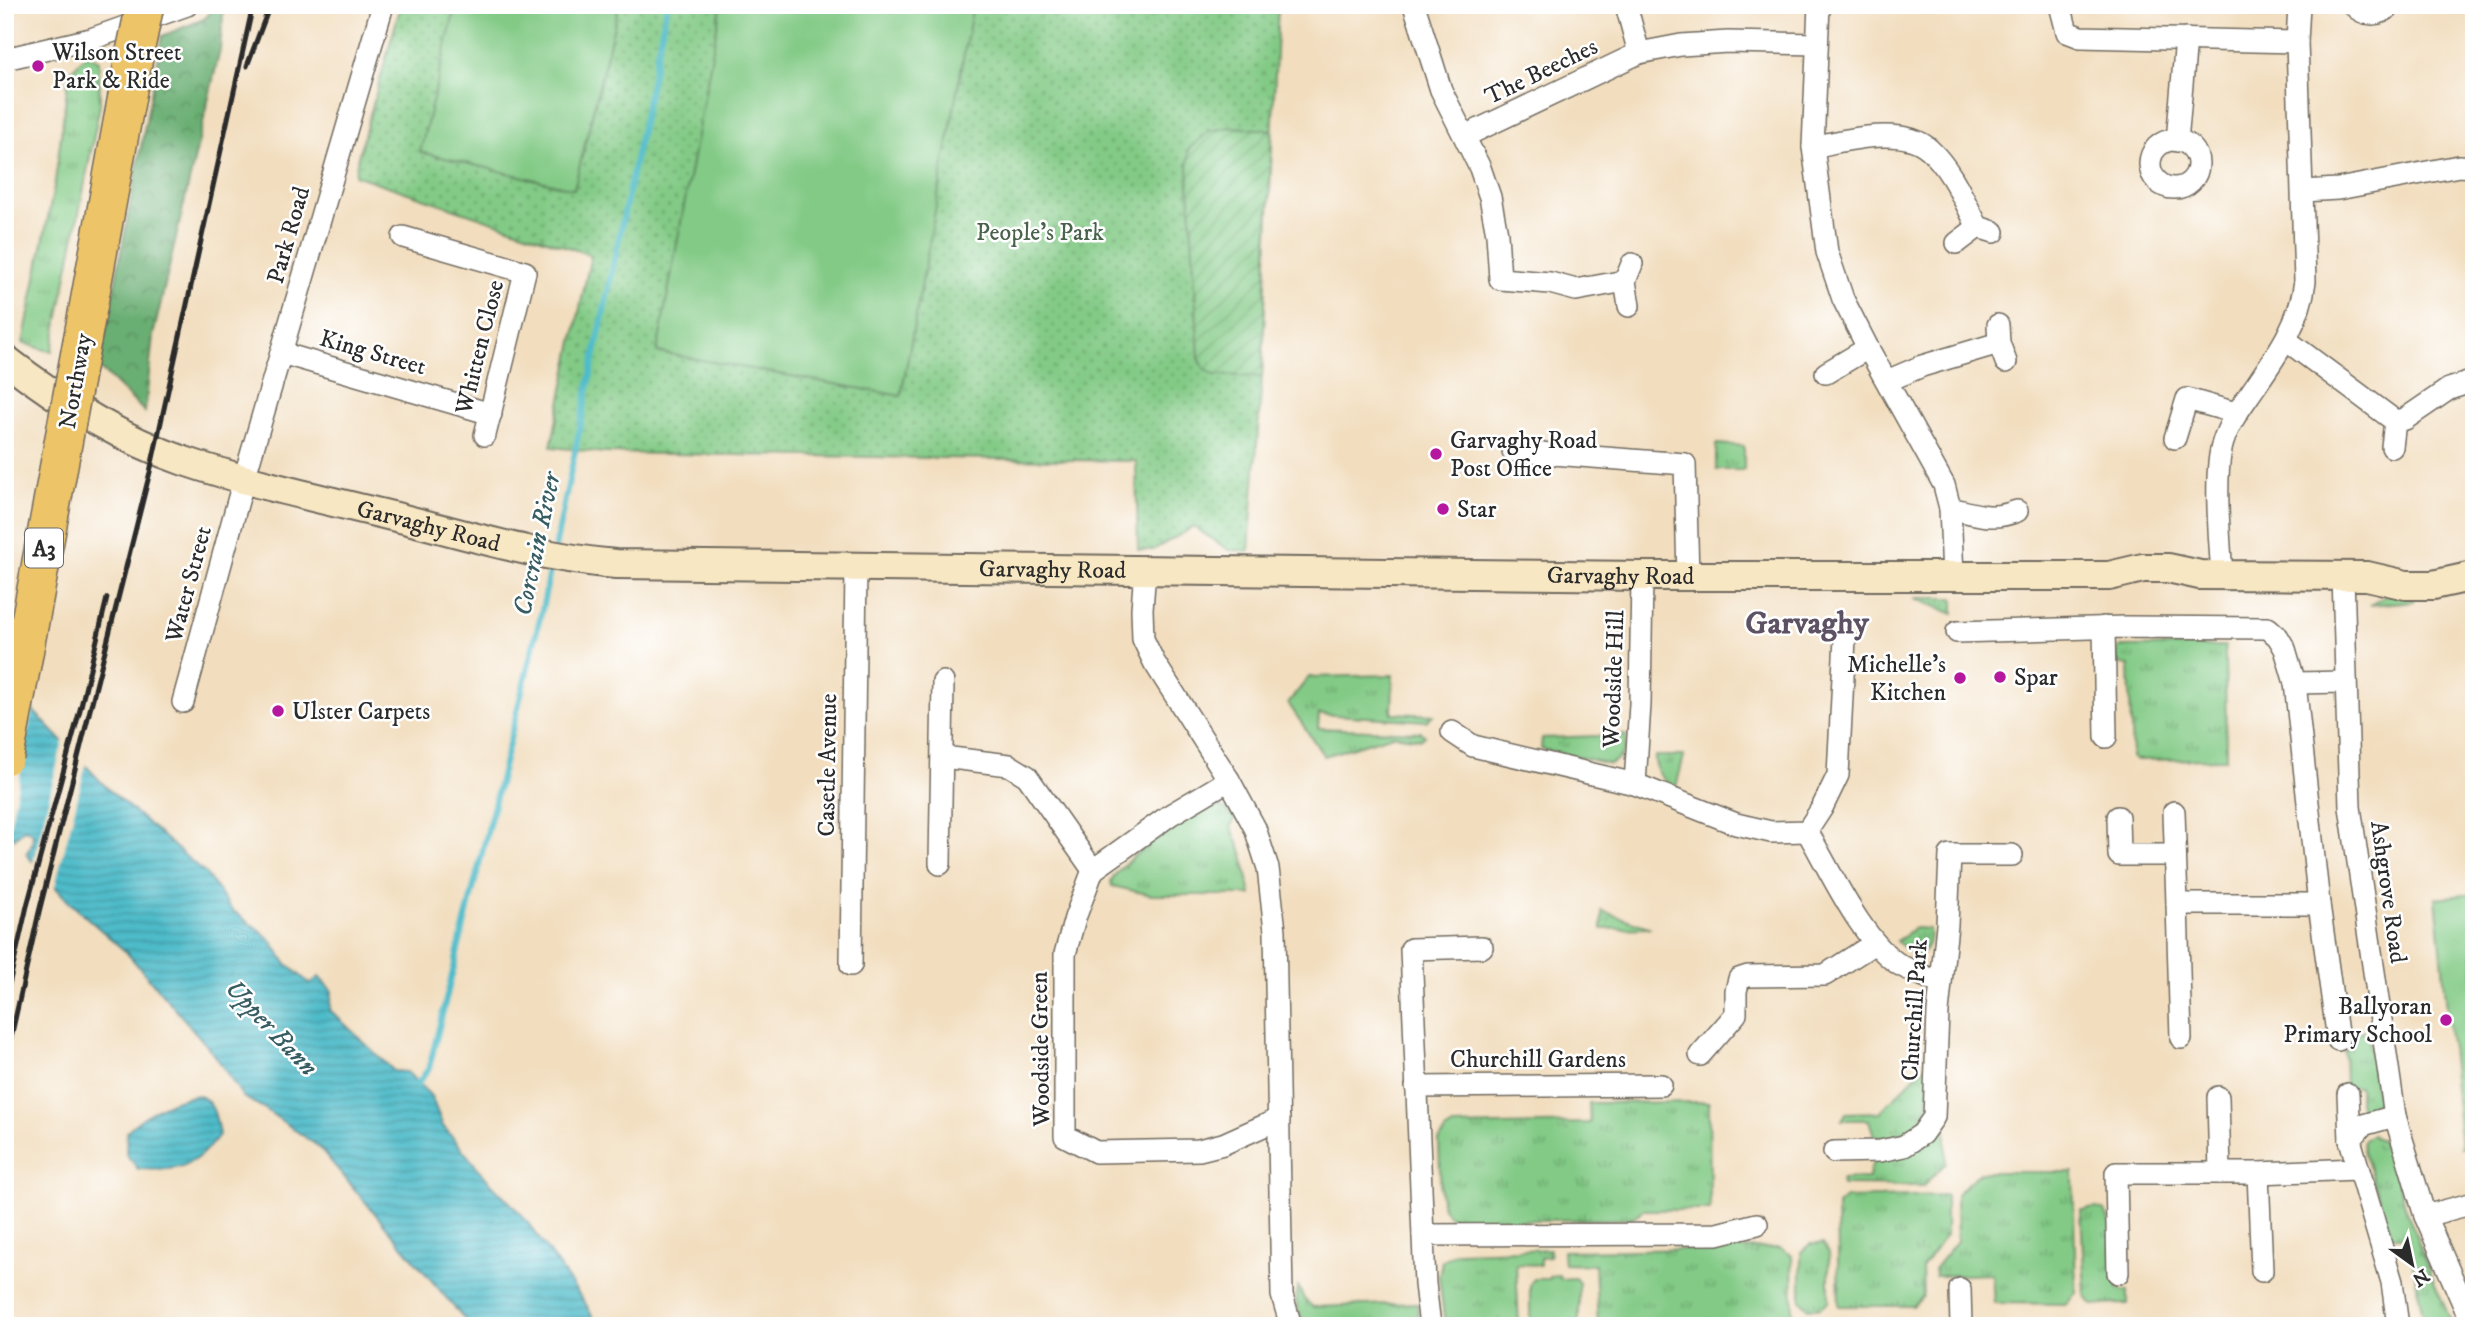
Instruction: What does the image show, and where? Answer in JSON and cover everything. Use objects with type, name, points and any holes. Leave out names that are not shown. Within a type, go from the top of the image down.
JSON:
[{"type":"highway","name":"Northway","points":[[5,756],[82,341],[136,24]]},
{"type":"main road","name":"Garvaghy Road","points":[[5,359],[32,380],[96,421],[182,460],[244,479],[573,561],[616,564],[1145,570],[1441,583],[1642,576],[2109,576],[2142,587],[2168,586],[2211,575],[2355,576],[2406,585],[2433,585],[2474,575]]},
{"type":"street","points":[[5,59],[91,39],[187,5]]},
{"type":"street","name":"Park Road","points":[[244,479],[383,5]]},
{"type":"street","name":"The Beeches","points":[[1414,5],[1441,90],[1480,168],[1490,197],[1497,234],[1500,279],[1550,283],[1576,289],[1629,272],[1629,306]]},
{"type":"street","points":[[1626,5],[1639,53]]},
{"type":"street","points":[[1819,5],[1813,147],[1827,252],[1843,299],[1944,485],[1950,508],[1953,576]]},
{"type":"street","points":[[2060,5],[2067,32],[2080,37],[2297,43]]},
{"type":"street","points":[[2211,575],[2222,443],[2236,413],[2286,340],[2300,311],[2305,281],[2297,43],[2299,5]]},
{"type":"street","points":[[2353,5],[2365,14],[2373,15],[2381,13],[2391,5]]},
{"type":"street","points":[[2177,141],[2186,39]]},
{"type":"street","name":"The Beeches","points":[[1465,136],[1639,53],[1681,45],[1728,42],[1817,44]]},
{"type":"street","points":[[1813,147],[1856,138],[1898,135],[1927,147],[1949,171],[1986,230],[1957,243]]},
{"type":"street","points":[[2303,191],[2338,189],[2459,166],[2474,167]]},
{"type":"street","name":"Whitten Close","points":[[403,237],[525,272],[488,424]]},
{"type":"street","points":[[2286,340],[2395,421],[2405,419],[2449,389],[2474,381]]},
{"type":"street","points":[[1887,382],[1922,366],[2001,344]]},
{"type":"street","points":[[1826,373],[1868,348]]},
{"type":"street","name":"King Street","points":[[281,353],[488,424]]},
{"type":"street","points":[[2175,438],[2187,399],[2236,413]]},
{"type":"street","points":[[2392,447],[2395,421]]},
{"type":"street","points":[[1513,451],[1685,464],[1688,576]]},
{"type":"street","name":"Water Street","points":[[183,702],[244,479]]},
{"type":"street","points":[[1950,508],[2008,521]]},
{"type":"street","name":"Casetle Avenue","points":[[851,965],[856,566]]},
{"type":"street","points":[[1145,570],[1143,639],[1154,662],[1229,780],[1255,828],[1268,868],[1272,897],[1282,1295],[1291,1326]]},
{"type":"street","name":"Woodside Hill","points":[[1635,784],[1640,704],[1642,576]]},
{"type":"street","name":"Ashgrove Road","points":[[2355,576],[2346,682],[2350,807],[2395,1116],[2425,1216],[2473,1326]]},
{"type":"street","points":[[1957,632],[2104,627],[2268,628],[2278,636],[2285,649],[2295,683],[2319,904],[2338,1040]]},
{"type":"street","points":[[2104,627],[2106,737]]},
{"type":"street","points":[[1845,638],[1838,775],[1807,831],[1875,943],[1899,964],[1940,983]]},
{"type":"street","points":[[940,864],[943,682]]},
{"type":"street","points":[[2295,683],[2346,682]]},
{"type":"street","name":"Woodside Hill","points":[[1452,732],[1473,746],[1635,784],[1736,824],[1771,832],[1807,831]]},
{"type":"street","points":[[943,757],[1009,765],[1027,776],[1093,870],[1170,815],[1229,780]]},
{"type":"street","points":[[2174,812],[2181,1038]]},
{"type":"street","points":[[2118,817],[2119,855],[2175,855]]},
{"type":"street","name":"Churchill Park","points":[[1833,1152],[1880,1151],[1904,1146],[1922,1134],[1934,1117],[1940,983],[1947,925],[1950,855],[2011,855]]},
{"type":"street","name":"Woodside Green","points":[[1093,870],[1065,954],[1065,1136],[1096,1152],[1199,1150],[1223,1144],[1279,1119]]},
{"type":"street","points":[[2177,904],[2319,904]]},
{"type":"street","points":[[1700,1055],[1736,1014],[1739,979],[1748,976],[1825,975],[1875,943]]},
{"type":"street","points":[[1430,1326],[1423,1235],[1411,948],[1482,947]]},
{"type":"street","name":"Churchill Gardens","points":[[1416,1087],[1661,1085]]},
{"type":"street","points":[[2348,1094],[2350,1140],[2392,1282],[2398,1326]]},
{"type":"street","points":[[2218,1097],[2220,1173]]},
{"type":"street","points":[[2350,1140],[2363,1125],[2395,1116]]},
{"type":"street","points":[[2118,1273],[2116,1173],[2258,1173],[2357,1169]]},
{"type":"street","points":[[2258,1173],[2262,1271]]},
{"type":"street","points":[[2425,1216],[2474,1203]]},
{"type":"street","points":[[1423,1235],[1717,1234],[1757,1224]]},
{"type":"street","points":[[1960,1289],[1961,1326]]},
{"type":"green space","points":[[217,5],[224,5],[220,50],[153,336],[145,412],[99,368],[162,36],[204,19]]},
{"type":"green space","name":"People's Park","points":[[401,5],[1278,5],[1262,377],[1249,551],[1229,550],[1194,527],[1153,550],[1138,550],[1136,461],[605,453],[551,447],[591,255],[355,175]]},
{"type":"green space","points":[[456,5],[619,5],[574,189],[420,152]]},
{"type":"green space","points":[[721,5],[973,5],[901,396],[657,352]]},
{"type":"green space","points":[[87,54],[99,61],[100,105],[52,352],[23,343],[55,182],[69,73]]},
{"type":"green space","points":[[1231,127],[1272,130],[1262,377],[1215,375],[1205,370],[1199,358],[1189,149],[1209,131]]},
{"type":"green space","points":[[1716,444],[1744,446],[1744,470],[1716,470]]},
{"type":"green space","points":[[2394,591],[2413,591],[2414,601],[2370,605]]},
{"type":"green space","points":[[1914,598],[1954,598],[1954,614]]},
{"type":"green space","points":[[2225,646],[2226,759],[2135,760],[2132,757],[2129,666],[2117,664],[2117,650],[2120,647]]},
{"type":"green space","points":[[1393,675],[1392,713],[1433,715],[1426,721],[1319,714],[1318,728],[1421,732],[1425,736],[1421,739],[1393,735],[1324,756],[1288,703],[1309,677]]},
{"type":"green space","points":[[1626,735],[1623,752],[1610,764],[1541,749],[1542,738]]},
{"type":"green space","points":[[1655,756],[1684,756],[1676,787],[1660,775]]},
{"type":"green space","points":[[1217,806],[1226,809],[1235,819],[1231,826],[1243,855],[1251,895],[1151,895],[1112,886],[1111,881],[1118,872],[1143,849],[1192,816]]},
{"type":"green space","points":[[2474,894],[2474,1147],[2461,1148],[2436,898]]},
{"type":"green space","points":[[1602,911],[1651,928],[1602,929]]},
{"type":"green space","points":[[1915,928],[1929,929],[1926,948],[1917,957],[1896,941]]},
{"type":"green space","points":[[2367,1030],[2377,1098],[2373,1112],[2362,1113],[2359,1087],[2345,1087],[2344,1050],[2351,1049],[2351,1034]]},
{"type":"green space","points":[[1925,1066],[1930,1066],[1927,1107],[1919,1123],[1906,1134],[1883,1138],[1874,1136],[1869,1120],[1842,1120],[1846,1113],[1880,1112]]},
{"type":"green space","points":[[1946,1096],[1946,1163],[1923,1186],[1842,1185],[1841,1179],[1869,1178],[1875,1160],[1902,1155]]},
{"type":"green space","points":[[1709,1102],[1710,1210],[1644,1210],[1630,1219],[1456,1221],[1447,1214],[1441,1204],[1439,1141],[1445,1131],[1453,1126],[1590,1123],[1589,1103]]},
{"type":"green space","points":[[2372,1134],[2386,1142],[2407,1212],[2453,1326],[2425,1326],[2408,1238],[2392,1236],[2363,1151],[2363,1141]]},
{"type":"green space","points":[[1980,1172],[2073,1172],[2076,1292],[2067,1304],[1994,1303],[1992,1274],[1935,1276],[1934,1269],[1957,1241],[1956,1194]]},
{"type":"green space","points":[[1946,1195],[1946,1235],[1922,1268],[1923,1297],[1913,1306],[1839,1306],[1837,1205],[1846,1198]]},
{"type":"green space","points":[[2096,1208],[2105,1211],[2109,1221],[2115,1280],[2119,1289],[2128,1291],[2128,1304],[2092,1305],[2085,1295],[2081,1210]]},
{"type":"green space","points":[[1810,1244],[1823,1244],[1829,1253],[1829,1301],[1820,1308],[1808,1308],[1801,1300],[1801,1252]]},
{"type":"green space","points":[[1780,1248],[1792,1255],[1793,1326],[1598,1326],[1595,1265],[1564,1264],[1563,1251]]},
{"type":"green space","points":[[1550,1249],[1549,1257],[1540,1258],[1540,1265],[1516,1264],[1519,1326],[1445,1326],[1439,1276],[1442,1261],[1457,1252]]},
{"type":"green space","points":[[1559,1275],[1560,1279],[1575,1278],[1579,1283],[1579,1326],[1530,1326],[1530,1284],[1534,1279],[1549,1279],[1549,1276]]},
{"type":"green space","points":[[1298,1286],[1304,1299],[1313,1307],[1417,1303],[1419,1326],[1307,1326],[1297,1307]]},
{"type":"water","name":"Upper Bann","points":[[5,681],[109,790],[206,874],[231,909],[270,939],[286,963],[310,984],[319,977],[332,991],[330,1010],[394,1071],[407,1072],[431,1096],[443,1126],[487,1179],[523,1216],[587,1306],[597,1326],[470,1326],[319,1147],[243,1097],[214,1054],[127,953],[68,901],[26,854],[32,844],[33,833],[24,829],[14,839],[5,827]]},
{"type":"water","points":[[198,1095],[211,1106],[219,1135],[202,1155],[184,1165],[164,1169],[138,1169],[126,1154],[127,1131],[160,1107]]},
{"type":"pier","points":[[5,677],[33,705],[8,836],[5,833]]},
{"type":"pier","points":[[64,737],[87,761],[54,890],[32,866]]},
{"type":"waterway","name":"Corcrain River","points":[[555,548],[667,5]]},
{"type":"waterway","name":"Corcrain River","points":[[418,1083],[429,1068],[552,562]]},
{"type":"railway","points":[[5,1064],[39,912],[150,472],[253,5]]},
{"type":"railway","points":[[247,66],[270,5]]},
{"type":"railway","points":[[5,1002],[27,906],[107,598]]},
{"type":"place","name":"Wilson Street Park & Ride","points":[[38,66]]},
{"type":"place","name":"Garvaghy Road Post Office","points":[[1436,454]]},
{"type":"place","name":"Star","points":[[1443,509]]},
{"type":"place","name":"Spar","points":[[2000,677]]},
{"type":"place","name":"Michelle's Kitchen","points":[[1960,678]]},
{"type":"place","name":"Ulster Carpets","points":[[278,711]]},
{"type":"place","name":"Ballyoran Primary School","points":[[2446,1020]]},
{"type":"district","name":"Garvaghy","points":[[1807,622]]}]
